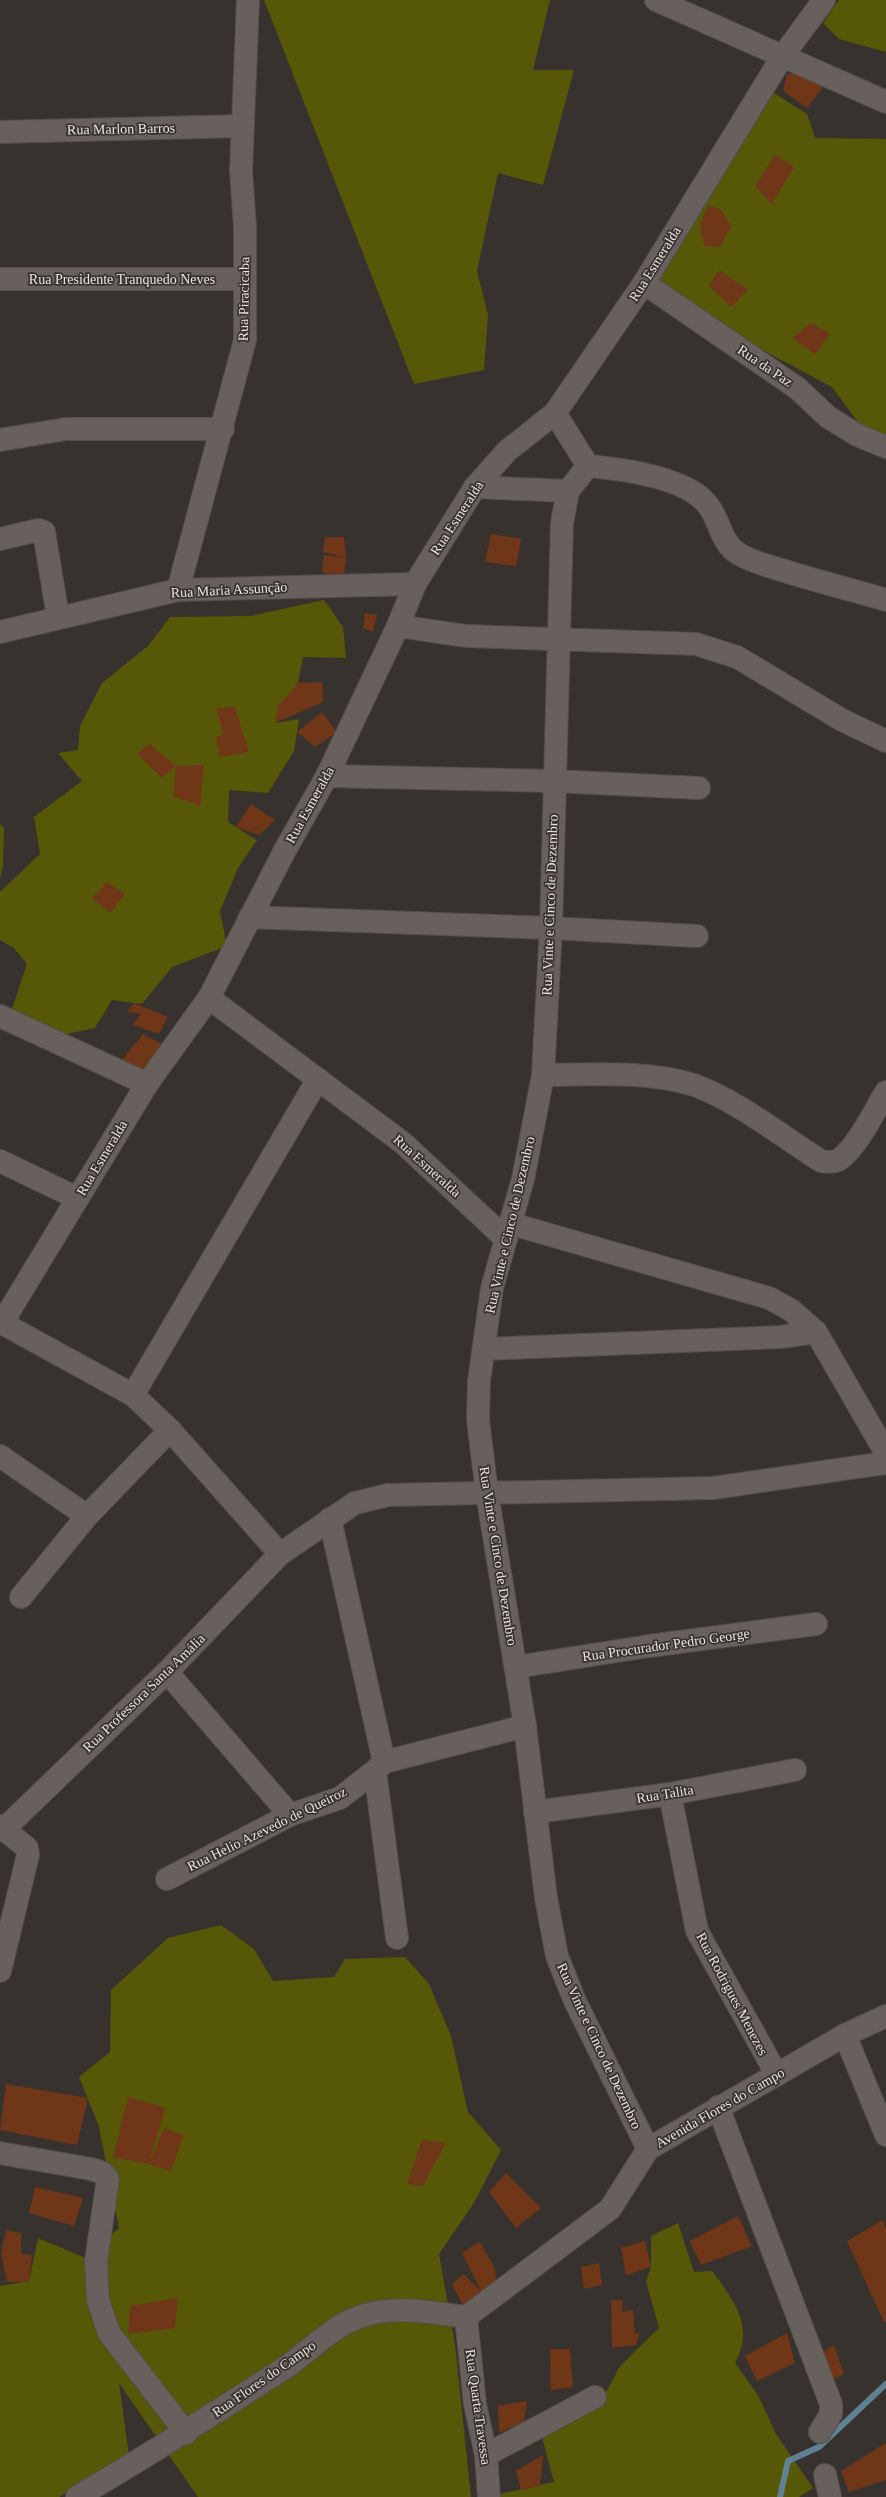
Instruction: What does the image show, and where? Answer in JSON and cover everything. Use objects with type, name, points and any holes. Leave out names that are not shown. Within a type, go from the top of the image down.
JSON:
[{"type":"street","name":"Rua Piracicaba","points":[[178,590],[246,340],[245,227],[241,171],[241,126],[248,0]]},
{"type":"street","points":[[656,0],[886,102]]},
{"type":"street","name":"Rua Esmeralda","points":[[1,1322],[146,1084],[209,998],[250,917],[327,776],[398,626],[415,584],[475,487],[506,451],[555,414],[644,283],[782,57],[824,0]]},
{"type":"street","name":"Rua Marlon Barros","points":[[0,132],[241,126]]},
{"type":"street","name":"Rua Presidente Tranquedo Neves","points":[[0,279],[245,279]]},
{"type":"street","name":"Rua da Paz","points":[[644,283],[797,388],[828,417],[857,435],[886,447]]},
{"type":"street","points":[[555,414],[588,466],[634,471],[679,486],[697,494],[708,504],[726,543],[738,554],[787,572],[886,600]]},
{"type":"street","points":[[0,440],[66,429],[223,429]]},
{"type":"street","name":"Rua Vinte e Cinco de Dezembro","points":[[588,466],[568,491],[562,523],[553,781],[551,928],[542,1075],[523,1179],[492,1288],[484,1349],[478,1420],[487,1493],[525,1726],[546,1898],[557,1956],[574,1999],[648,2149]]},
{"type":"street","points":[[475,487],[568,491]]},
{"type":"street","points":[[0,539],[38,530],[44,532],[58,617]]},
{"type":"street","name":"Rua Maria Assunção","points":[[0,632],[58,617],[120,605],[178,590],[415,584]]},
{"type":"street","points":[[398,626],[466,636],[696,644],[737,656],[842,720],[886,741]]},
{"type":"street","points":[[327,776],[553,781],[699,788]]},
{"type":"street","points":[[250,917],[551,928],[697,936]]},
{"type":"street","name":"Rua Esmeralda","points":[[209,998],[403,1143],[509,1232]]},
{"type":"street","points":[[0,1016],[146,1084]]},
{"type":"street","points":[[542,1075],[633,1075],[694,1086],[727,1101],[821,1161],[826,1162],[839,1160],[854,1143],[886,1092]]},
{"type":"street","points":[[133,1394],[318,1079]]},
{"type":"street","points":[[0,1161],[77,1198]]},
{"type":"street","points":[[509,1232],[769,1298],[791,1310],[816,1332],[886,1453]]},
{"type":"street","points":[[1,1322],[133,1394],[170,1430],[280,1554]]},
{"type":"street","points":[[484,1349],[780,1336],[816,1332]]},
{"type":"street","points":[[21,1597],[87,1516],[170,1430]]},
{"type":"street","points":[[0,1456],[87,1516]]},
{"type":"street","name":"Rua Professora Santa Amália","points":[[2,1827],[167,1672],[280,1554],[355,1503],[388,1495],[713,1488],[886,1463]]},
{"type":"street","points":[[330,1519],[380,1766],[397,1938]]},
{"type":"street","name":"Rua Procurador Pedro George","points":[[516,1667],[650,1646],[816,1624]]},
{"type":"street","points":[[167,1672],[290,1815]]},
{"type":"street","points":[[380,1766],[525,1726]]},
{"type":"street","name":"Rua Helio Azevedo de Queiroz","points":[[167,1879],[290,1815],[340,1798],[380,1766]]},
{"type":"street","name":"Rua Talita","points":[[535,1812],[670,1794],[795,1770]]},
{"type":"street","name":"Rua Rodrigues Menezes","points":[[670,1794],[697,1931],[776,2075]]},
{"type":"street","points":[[0,1971],[28,1855],[28,1848],[2,1827]]},
{"type":"street","name":"Avenida Flores do Campo","points":[[466,2317],[610,2209],[648,2149],[718,2107],[845,2035],[886,2016]]},
{"type":"street","points":[[845,2035],[886,2135]]},
{"type":"street","points":[[718,2107],[831,2404],[831,2414],[820,2432]]},
{"type":"street","points":[[0,2153],[91,2169],[103,2173],[108,2179],[96,2261],[98,2300],[109,2334],[186,2432]]},
{"type":"street","name":"Rua Flores do Campo","points":[[77,2497],[186,2432],[292,2363],[337,2327],[370,2314],[404,2311],[466,2317]]},
{"type":"street","name":"Rua Quarta Travessa","points":[[466,2317],[475,2404],[486,2455],[489,2497]]},
{"type":"street","points":[[486,2455],[595,2397]]},
{"type":"street","points":[[825,2475],[830,2497]]},
{"type":"shaded area","points":[[264,0],[550,0],[533,70],[574,70],[543,185],[498,173],[477,271],[488,315],[484,370],[414,384]]},
{"type":"shaded area","points":[[839,0],[886,0],[886,52],[839,39],[823,23]]},
{"type":"shaded area","points":[[774,93],[807,114],[815,138],[886,139],[886,438],[866,433],[832,387],[721,328],[657,278]]},
{"type":"shaded area","points":[[324,600],[343,627],[346,658],[303,657],[298,683],[276,723],[299,719],[294,751],[268,793],[229,790],[228,822],[257,840],[238,868],[220,911],[227,946],[172,967],[142,1004],[112,1000],[95,1028],[61,1035],[12,1009],[27,964],[14,948],[0,940],[0,892],[40,854],[34,817],[82,781],[58,753],[78,750],[80,726],[102,683],[148,646],[170,617],[251,616]]},
{"type":"shaded area","points":[[0,824],[4,828],[3,866],[0,879]]},
{"type":"shaded area","points":[[221,1925],[254,1949],[273,1981],[334,1977],[345,1959],[405,1957],[429,1984],[451,2036],[468,2112],[501,2150],[474,2203],[439,2254],[455,2345],[471,2497],[198,2497],[119,2383],[129,2455],[59,2497],[0,2497],[0,2286],[29,2281],[38,2238],[85,2258],[119,2228],[99,2127],[79,2077],[110,2052],[111,1990],[168,1938]]},
{"type":"shaded area","points":[[678,2223],[694,2272],[712,2271],[734,2304],[739,2314],[743,2337],[741,2350],[735,2363],[758,2395],[776,2434],[813,2488],[799,2497],[501,2497],[500,2494],[554,2482],[541,2433],[602,2400],[620,2366],[659,2328],[646,2281],[651,2267],[651,2236]]},
{"type":"building","points":[[805,73],[823,87],[807,108],[783,91],[787,74]]},
{"type":"building","points":[[775,155],[794,167],[772,204],[755,186]]},
{"type":"building","points":[[708,206],[721,209],[731,227],[720,247],[704,246],[700,224]]},
{"type":"building","points":[[719,270],[748,290],[731,307],[709,286]]},
{"type":"building","points":[[811,323],[830,334],[815,354],[792,338]]},
{"type":"building","points":[[491,534],[521,539],[516,566],[485,562]]},
{"type":"building","points":[[325,537],[344,537],[346,558],[323,552]]},
{"type":"building","points":[[324,555],[346,558],[344,577],[322,572]]},
{"type":"building","points":[[365,613],[377,615],[373,632],[363,628]]},
{"type":"building","points":[[322,682],[323,702],[275,723],[278,706],[298,683]]},
{"type":"building","points":[[235,707],[249,752],[219,757],[216,737],[223,734],[216,708]]},
{"type":"building","points":[[322,712],[337,732],[315,747],[297,732]]},
{"type":"building","points":[[150,744],[176,766],[162,778],[137,754]]},
{"type":"building","points":[[204,765],[200,806],[173,796],[176,766]]},
{"type":"building","points":[[251,804],[275,820],[259,835],[236,827]]},
{"type":"building","points":[[107,882],[125,894],[110,913],[92,898]]},
{"type":"building","points":[[134,1003],[168,1017],[159,1034],[133,1025],[141,1014],[127,1012]]},
{"type":"building","points":[[143,1034],[163,1045],[140,1074],[122,1060]]},
{"type":"building","points":[[6,2084],[88,2098],[77,2145],[0,2130]]},
{"type":"building","points":[[128,2097],[166,2108],[148,2164],[113,2157]]},
{"type":"building","points":[[164,2128],[184,2135],[171,2171],[148,2164]]},
{"type":"building","points":[[422,2140],[446,2143],[423,2186],[407,2184]]},
{"type":"building","points":[[506,2173],[541,2208],[516,2228],[489,2192]]},
{"type":"building","points":[[35,2187],[83,2198],[74,2226],[29,2213]]},
{"type":"building","points":[[738,2216],[752,2246],[701,2265],[690,2241]]},
{"type":"building","points":[[883,2220],[886,2229],[886,2322],[884,2322],[847,2241]]},
{"type":"building","points":[[6,2230],[21,2233],[21,2254],[32,2255],[29,2282],[7,2282],[1,2253]]},
{"type":"building","points":[[645,2241],[651,2267],[626,2275],[621,2248]]},
{"type":"building","points":[[480,2242],[495,2269],[496,2282],[482,2293],[462,2253]]},
{"type":"building","points":[[599,2263],[602,2285],[584,2289],[581,2267]]},
{"type":"building","points":[[464,2274],[482,2293],[463,2306],[452,2284]]},
{"type":"building","points":[[178,2298],[175,2328],[128,2334],[130,2306]]},
{"type":"building","points":[[611,2300],[623,2300],[622,2312],[633,2310],[635,2334],[640,2332],[636,2345],[612,2348]]},
{"type":"building","points":[[787,2333],[795,2363],[757,2381],[745,2356]]},
{"type":"building","points":[[834,2345],[844,2374],[831,2381],[818,2355]]},
{"type":"building","points":[[550,2349],[570,2349],[573,2387],[551,2390]]},
{"type":"building","points":[[527,2401],[524,2422],[499,2433],[498,2406]]},
{"type":"building","points":[[886,2443],[886,2480],[849,2492],[841,2471]]},
{"type":"building","points":[[543,2455],[540,2486],[521,2490],[516,2471]]},
{"type":"waterway","points":[[780,2497],[788,2461],[819,2447],[886,2384]]}]
